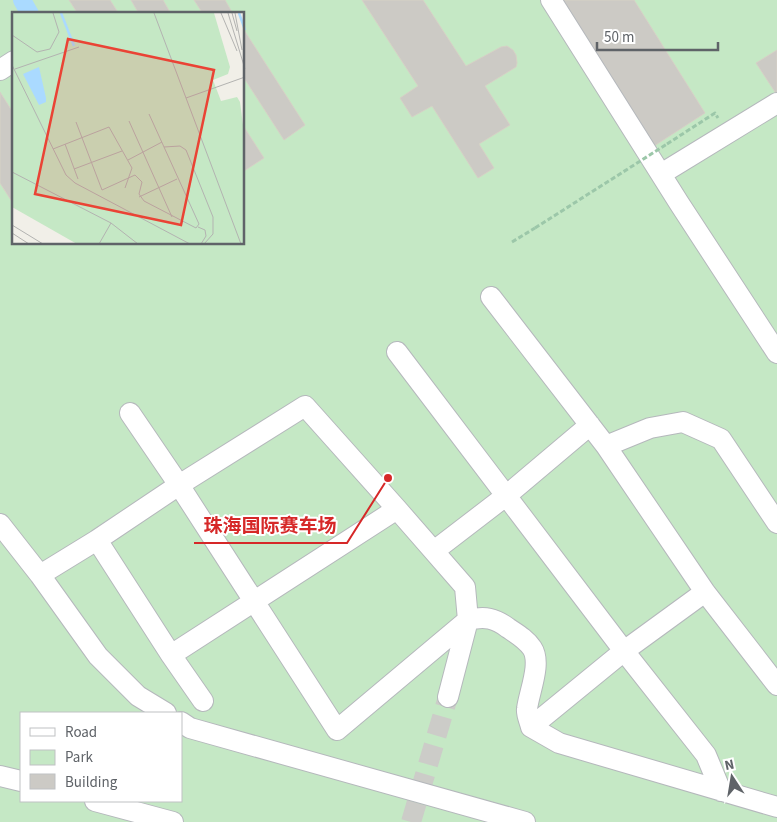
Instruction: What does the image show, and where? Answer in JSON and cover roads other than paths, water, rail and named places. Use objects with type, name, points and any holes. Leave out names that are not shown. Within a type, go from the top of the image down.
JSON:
[{"type":"lane","points":[[551,0],[777,353]]},
{"type":"lane","points":[[0,70],[12,63]]},
{"type":"lane","points":[[661,174],[777,103]]},
{"type":"lane","points":[[491,296],[606,446],[705,592],[777,685]]},
{"type":"lane","points":[[397,352],[624,651],[706,755],[721,791]]},
{"type":"lane","points":[[40,575],[305,406],[465,588],[468,620],[448,697]]},
{"type":"lane","points":[[130,413],[179,485],[337,730],[468,620],[477,617],[487,617],[502,624],[526,640],[533,650],[536,660],[526,711],[531,727],[559,743],[777,807]]},
{"type":"lane","points":[[606,446],[650,428],[683,422],[721,439],[777,523]]},
{"type":"lane","points":[[434,551],[507,495],[590,425]]},
{"type":"lane","points":[[171,655],[397,509]]},
{"type":"lane","points":[[0,524],[40,575],[98,656],[138,696],[164,712]]},
{"type":"lane","points":[[97,540],[203,701]]},
{"type":"lane","points":[[531,727],[624,651],[705,592]]},
{"type":"lane","points":[[182,723],[190,728],[526,822]]},
{"type":"lane","points":[[0,776],[20,781]]},
{"type":"lane","points":[[99,802],[173,822]]},
{"type":"waterway","points":[[22,0],[29,12]]},
{"type":"tunnel","points":[[411,822],[448,697]]},
{"type":"place","name":"珠海国际赛车场","points":[[388,478]]}]
